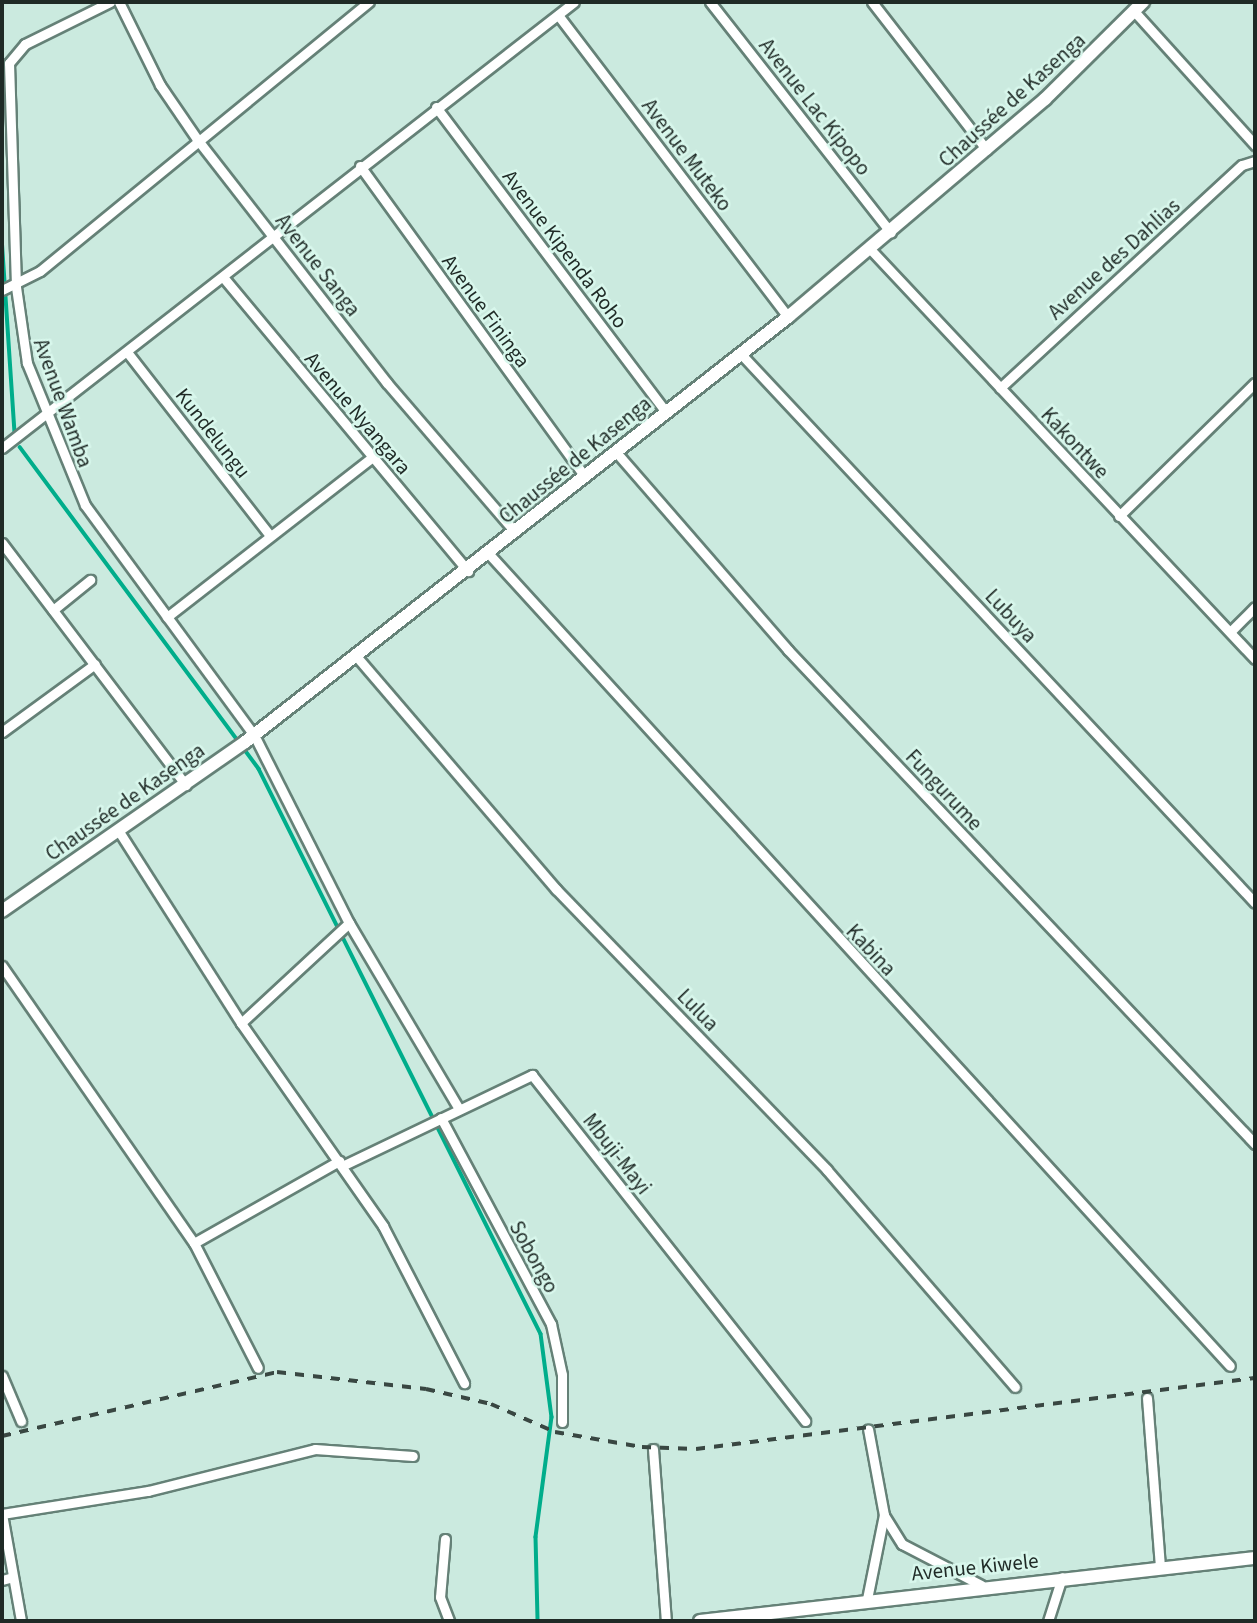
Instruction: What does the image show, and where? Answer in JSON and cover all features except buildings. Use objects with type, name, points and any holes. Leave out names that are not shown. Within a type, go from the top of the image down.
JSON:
[{"type":"main road","name":"Chaussée de Kasenga","points":[[2,911],[246,742],[468,571],[584,476],[788,317],[987,150],[1139,6]]},
{"type":"main road","name":"Avenue Kiwele","points":[[700,1621],[981,1585],[1255,1558]]},
{"type":"street","name":"Avenue Wamba","points":[[110,2],[97,4],[25,44],[10,59],[5,74],[9,289],[20,338],[46,417],[85,505],[167,617],[246,742],[459,1109]]},
{"type":"street","name":"Avenue Sanga","points":[[119,2],[160,85],[197,139],[387,383],[515,532]]},
{"type":"street","points":[[9,289],[369,2]]},
{"type":"street","points":[[2,448],[46,417],[223,276],[272,233],[561,8],[574,2]]},
{"type":"street","name":"Avenue Lac Kipopo","points":[[710,2],[891,233]]},
{"type":"street","points":[[872,2],[987,150]]},
{"type":"street","points":[[1139,6],[1255,145]]},
{"type":"street","name":"Avenue Muteko","points":[[561,8],[788,317]]},
{"type":"street","name":"Avenue Kipenda Roho","points":[[436,107],[666,412]]},
{"type":"street","name":"Avenue des Dahlias","points":[[1000,388],[1242,165],[1255,161]]},
{"type":"street","name":"Avenue Fininga","points":[[360,166],[584,476]]},
{"type":"street","name":"Kakontwe","points":[[871,250],[1255,659]]},
{"type":"street","name":"Avenue Nyangara","points":[[223,276],[371,458],[468,571]]},
{"type":"street","name":"Kundelungu","points":[[127,352],[270,536]]},
{"type":"street","name":"Lubuya","points":[[740,353],[1255,903]]},
{"type":"street","points":[[1119,516],[1255,383]]},
{"type":"street","name":"Fungurume","points":[[616,452],[788,650],[1255,1144]]},
{"type":"street","points":[[167,617],[371,458]]},
{"type":"street","points":[[2,543],[186,785]]},
{"type":"street","name":"Kabina","points":[[489,554],[1230,1366]]},
{"type":"street","points":[[52,610],[90,580]]},
{"type":"street","points":[[1230,632],[1255,607]]},
{"type":"street","name":"Lulua","points":[[357,657],[556,889],[827,1170],[1015,1387]]},
{"type":"street","points":[[2,732],[95,664]]},
{"type":"street","points":[[118,830],[241,1023],[341,1164],[415,1280],[464,1383]]},
{"type":"street","points":[[241,1023],[349,923]]},
{"type":"street","points":[[2,966],[194,1243],[258,1368]]},
{"type":"street","name":"Mbuji-Mayi","points":[[194,1243],[341,1164],[441,1118],[524,1075],[535,1078],[804,1421]]},
{"type":"street","name":"Sobongo","points":[[441,1118],[551,1324],[562,1375],[562,1422]]},
{"type":"street","points":[[2,1376],[21,1421]]},
{"type":"street","points":[[1147,1398],[1160,1567]]},
{"type":"street","points":[[868,1429],[884,1515],[902,1544],[981,1585]]},
{"type":"street","points":[[21,1621],[2,1514],[148,1491],[315,1449],[412,1456]]},
{"type":"street","points":[[653,1449],[666,1621]]},
{"type":"street","points":[[867,1599],[884,1515]]},
{"type":"street","points":[[445,1539],[440,1597],[449,1621]]},
{"type":"street","points":[[2,1580],[13,1577]]},
{"type":"street","points":[[1048,1621],[1062,1577]]},
{"type":"waterway","points":[[2,237],[15,435]]},
{"type":"waterway","points":[[20,447],[259,769],[541,1334],[552,1417],[536,1537],[538,1621]]},
{"type":"railway","points":[[2,1436],[277,1372],[426,1389],[491,1404],[555,1432],[642,1447],[696,1449],[1255,1378]]}]
